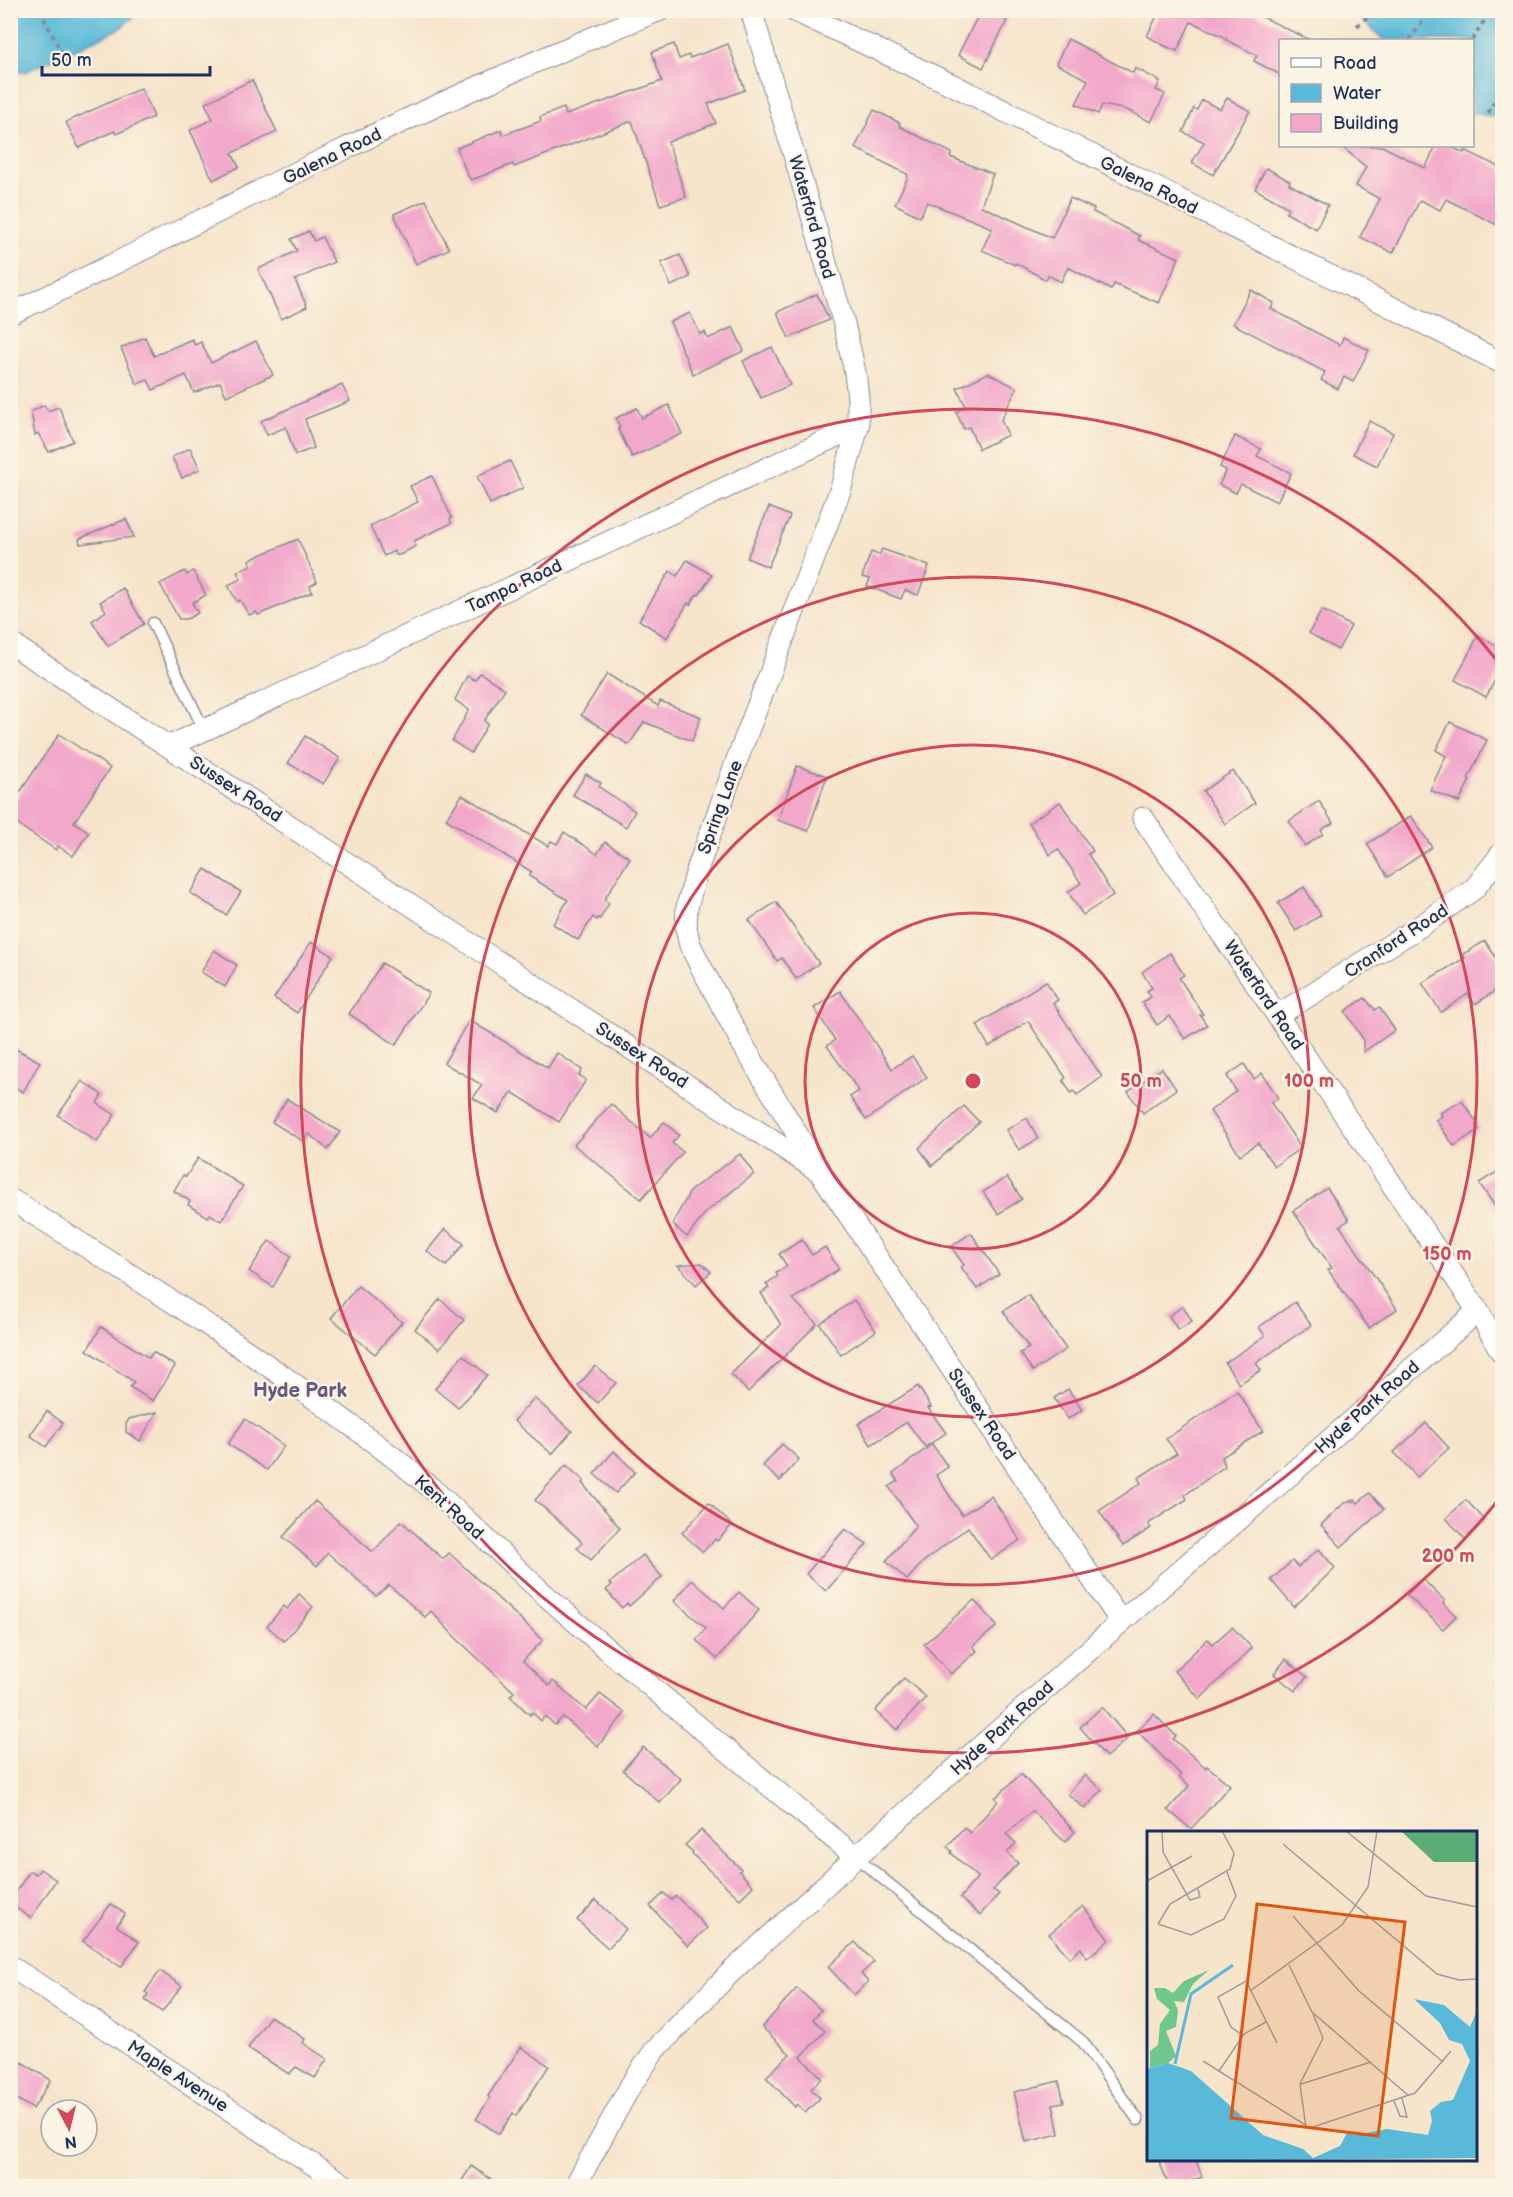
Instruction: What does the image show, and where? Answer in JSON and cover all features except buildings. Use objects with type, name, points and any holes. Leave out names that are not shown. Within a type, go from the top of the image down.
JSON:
[{"type":"street","name":"Galena Road","points":[[10,314],[336,153],[544,57],[660,10]]},
{"type":"street","name":"Waterford Road","points":[[751,10],[844,324],[856,381],[858,426]]},
{"type":"street","name":"Galena Road","points":[[793,10],[957,87],[1503,363]]},
{"type":"street","name":"Tampa Road","points":[[170,746],[858,426]]},
{"type":"street","name":"Spring Lane","points":[[820,1172],[743,1045],[699,965],[690,945],[686,928],[687,907],[738,757],[842,488],[858,426]]},
{"type":"street","name":"Sussex Road","points":[[10,643],[820,1172],[1121,1622]]},
{"type":"street","name":"Waterford Road","points":[[1143,818],[1478,1311],[1503,1353]]},
{"type":"street","name":"Cranford Road","points":[[1278,1015],[1419,927],[1474,889],[1502,854]]},
{"type":"street","name":"Kent Road","points":[[10,1199],[158,1291],[269,1366],[414,1474],[543,1592],[672,1704],[856,1857]]},
{"type":"street","name":"Hyde Park Road","points":[[575,2187],[631,2085],[655,2050],[730,1973],[856,1857],[1121,1622],[1478,1311]]},
{"type":"street","name":"Maple Avenue","points":[[10,1966],[346,2187]]},
{"type":"lane","points":[[153,623],[204,730]]},
{"type":"lane","points":[[856,1857],[1083,2042],[1138,2120]]},
{"type":"path","points":[[40,10],[67,64]]},
{"type":"path","points":[[1357,26],[1375,10]]},
{"type":"path","points":[[1410,39],[1431,10]]},
{"type":"path","points":[[1473,39],[1491,10]]},
{"type":"path","points":[[1488,113],[1503,88]]},
{"type":"water","points":[[10,11],[141,11],[119,29],[25,72],[11,73]]},
{"type":"water","points":[[1353,11],[1502,11],[1502,118],[1474,113],[1474,39],[1383,39]]},
{"type":"district","name":"Hyde Park","points":[[300,1390]]}]
